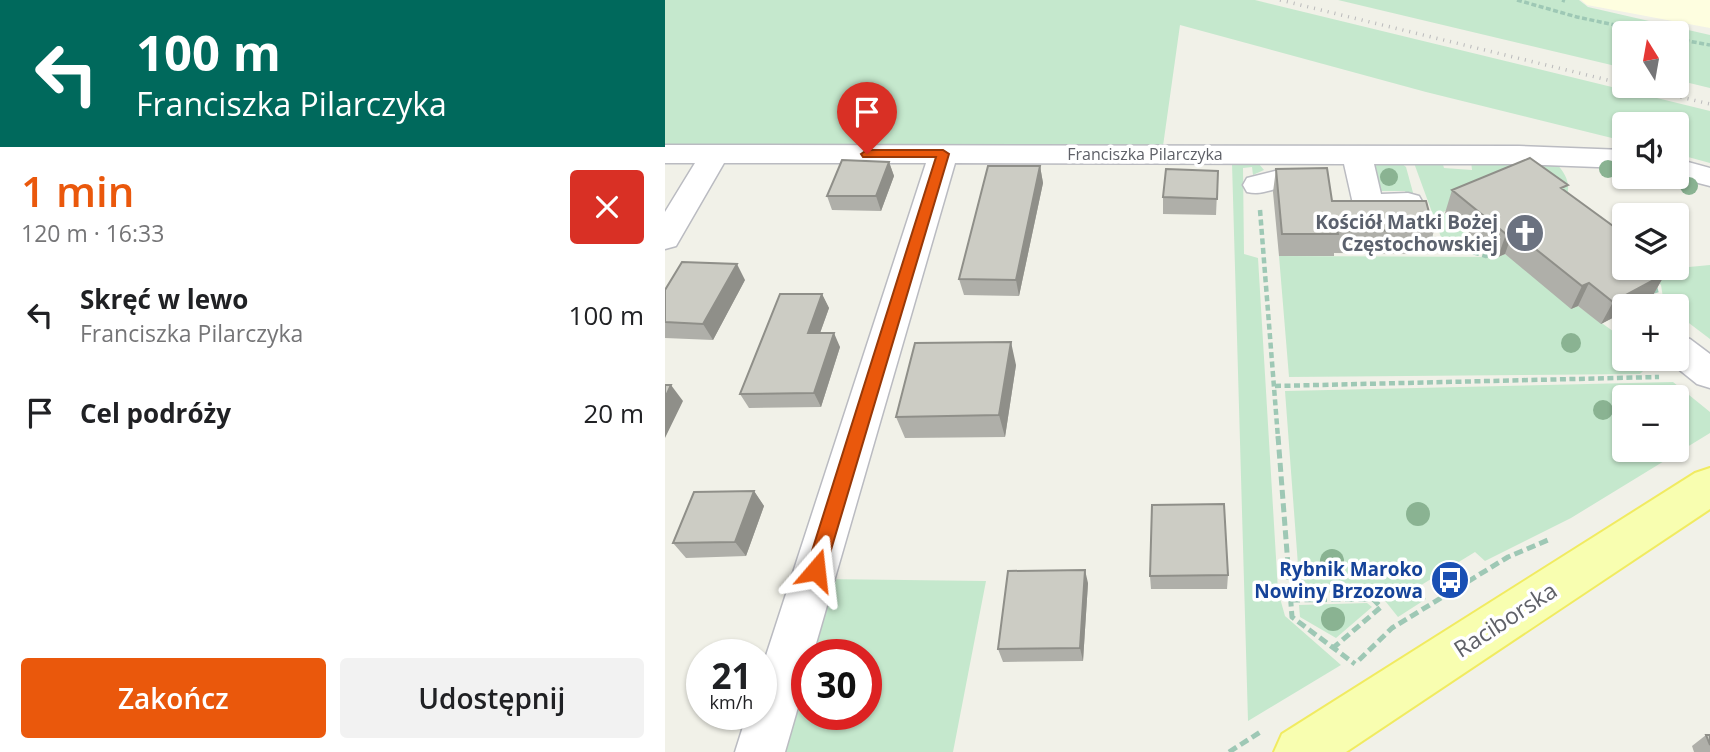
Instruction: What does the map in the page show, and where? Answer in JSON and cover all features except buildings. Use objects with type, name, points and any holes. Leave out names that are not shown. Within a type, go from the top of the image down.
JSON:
[{"type":"main road","name":"Raciborska","points":[[1300,752],[1710,486]]},
{"type":"street","name":"Franciszka Pilarczyka","points":[[665,154],[943,154],[1271,173],[1357,155],[1519,155],[1577,164],[1612,160]]},
{"type":"street","points":[[665,237],[715,154]]},
{"type":"street","points":[[760,752],[943,154]]},
{"type":"street","points":[[1357,155],[1368,204],[1408,203]]},
{"type":"street","points":[[1689,171],[1710,177]]},
{"type":"street","points":[[1271,173],[1311,179]]},
{"type":"path","points":[[1517,0],[1612,23]]},
{"type":"path","points":[[1689,41],[1710,45]]},
{"type":"path","points":[[1271,173],[1275,386],[1292,617],[1356,664]]},
{"type":"path","points":[[1431,240],[1486,256],[1493,253]]},
{"type":"path","points":[[1275,386],[1653,379],[1692,360]]},
{"type":"path","points":[[1291,600],[1373,599],[1381,607],[1333,648]]},
{"type":"shaded area","points":[[665,0],[1255,0],[1612,87],[1612,98],[1657,98],[1710,111],[1710,163],[1689,157],[1689,112],[1612,112],[1612,138],[1426,92],[1180,25],[1163,146],[665,146]]},
{"type":"shaded area","points":[[1338,0],[1579,0],[1588,7],[1649,21],[1612,21],[1612,65]]},
{"type":"shaded area","points":[[1581,0],[1710,0],[1710,28],[1689,24],[1689,21],[1673,21],[1587,5]]},
{"type":"shaded area","points":[[1689,30],[1710,35],[1710,88],[1689,83]]},
{"type":"shaded area","points":[[1442,161],[1444,168],[1472,170],[1471,161],[1555,162],[1564,173],[1568,184],[1567,195],[1562,208],[1522,179],[1443,212],[1475,240],[1441,237],[1414,163]]},
{"type":"shaded area","points":[[1232,163],[1259,164],[1264,170],[1253,175],[1252,167],[1243,168],[1244,254],[1258,258],[1278,591],[1285,616],[1341,665],[1248,721]]},
{"type":"shaded area","points":[[1378,163],[1401,163],[1406,167],[1415,200],[1408,199],[1405,191],[1374,191],[1371,166]]},
{"type":"shaded area","points":[[1505,254],[1612,330],[1612,371],[1643,371],[1640,374],[1289,377],[1279,256],[1498,257]]},
{"type":"shaded area","points":[[1710,265],[1710,339],[1689,323],[1689,294],[1662,294],[1661,285],[1656,280],[1689,280],[1689,267]]},
{"type":"shaded area","points":[[1673,382],[1677,385],[1612,385],[1612,462],[1663,462],[1571,518],[1485,561],[1475,552],[1418,587],[1426,599],[1398,617],[1382,597],[1363,593],[1300,592],[1285,391]]},
{"type":"shaded area","points":[[1689,395],[1710,412],[1710,433],[1689,446]]},
{"type":"shaded area","points":[[823,579],[986,581],[953,752],[776,752],[791,697],[791,730],[882,730],[882,639],[807,639]]},
{"type":"shaded area","points":[[1367,603],[1372,607],[1336,638],[1300,617],[1299,605]]},
{"type":"railway","points":[[1280,0],[1612,81]]},
{"type":"railway","points":[[1684,98],[1710,104]]},
{"type":"place","name":"Kościół Matki Bożej Częstochowskiej","points":[[1525,233]]},
{"type":"place","name":"Rybnik Maroko Nowiny Brzozowa","points":[[1450,580]]},
{"type":"route","points":[[816,570],[943,154],[867,154]]}]
